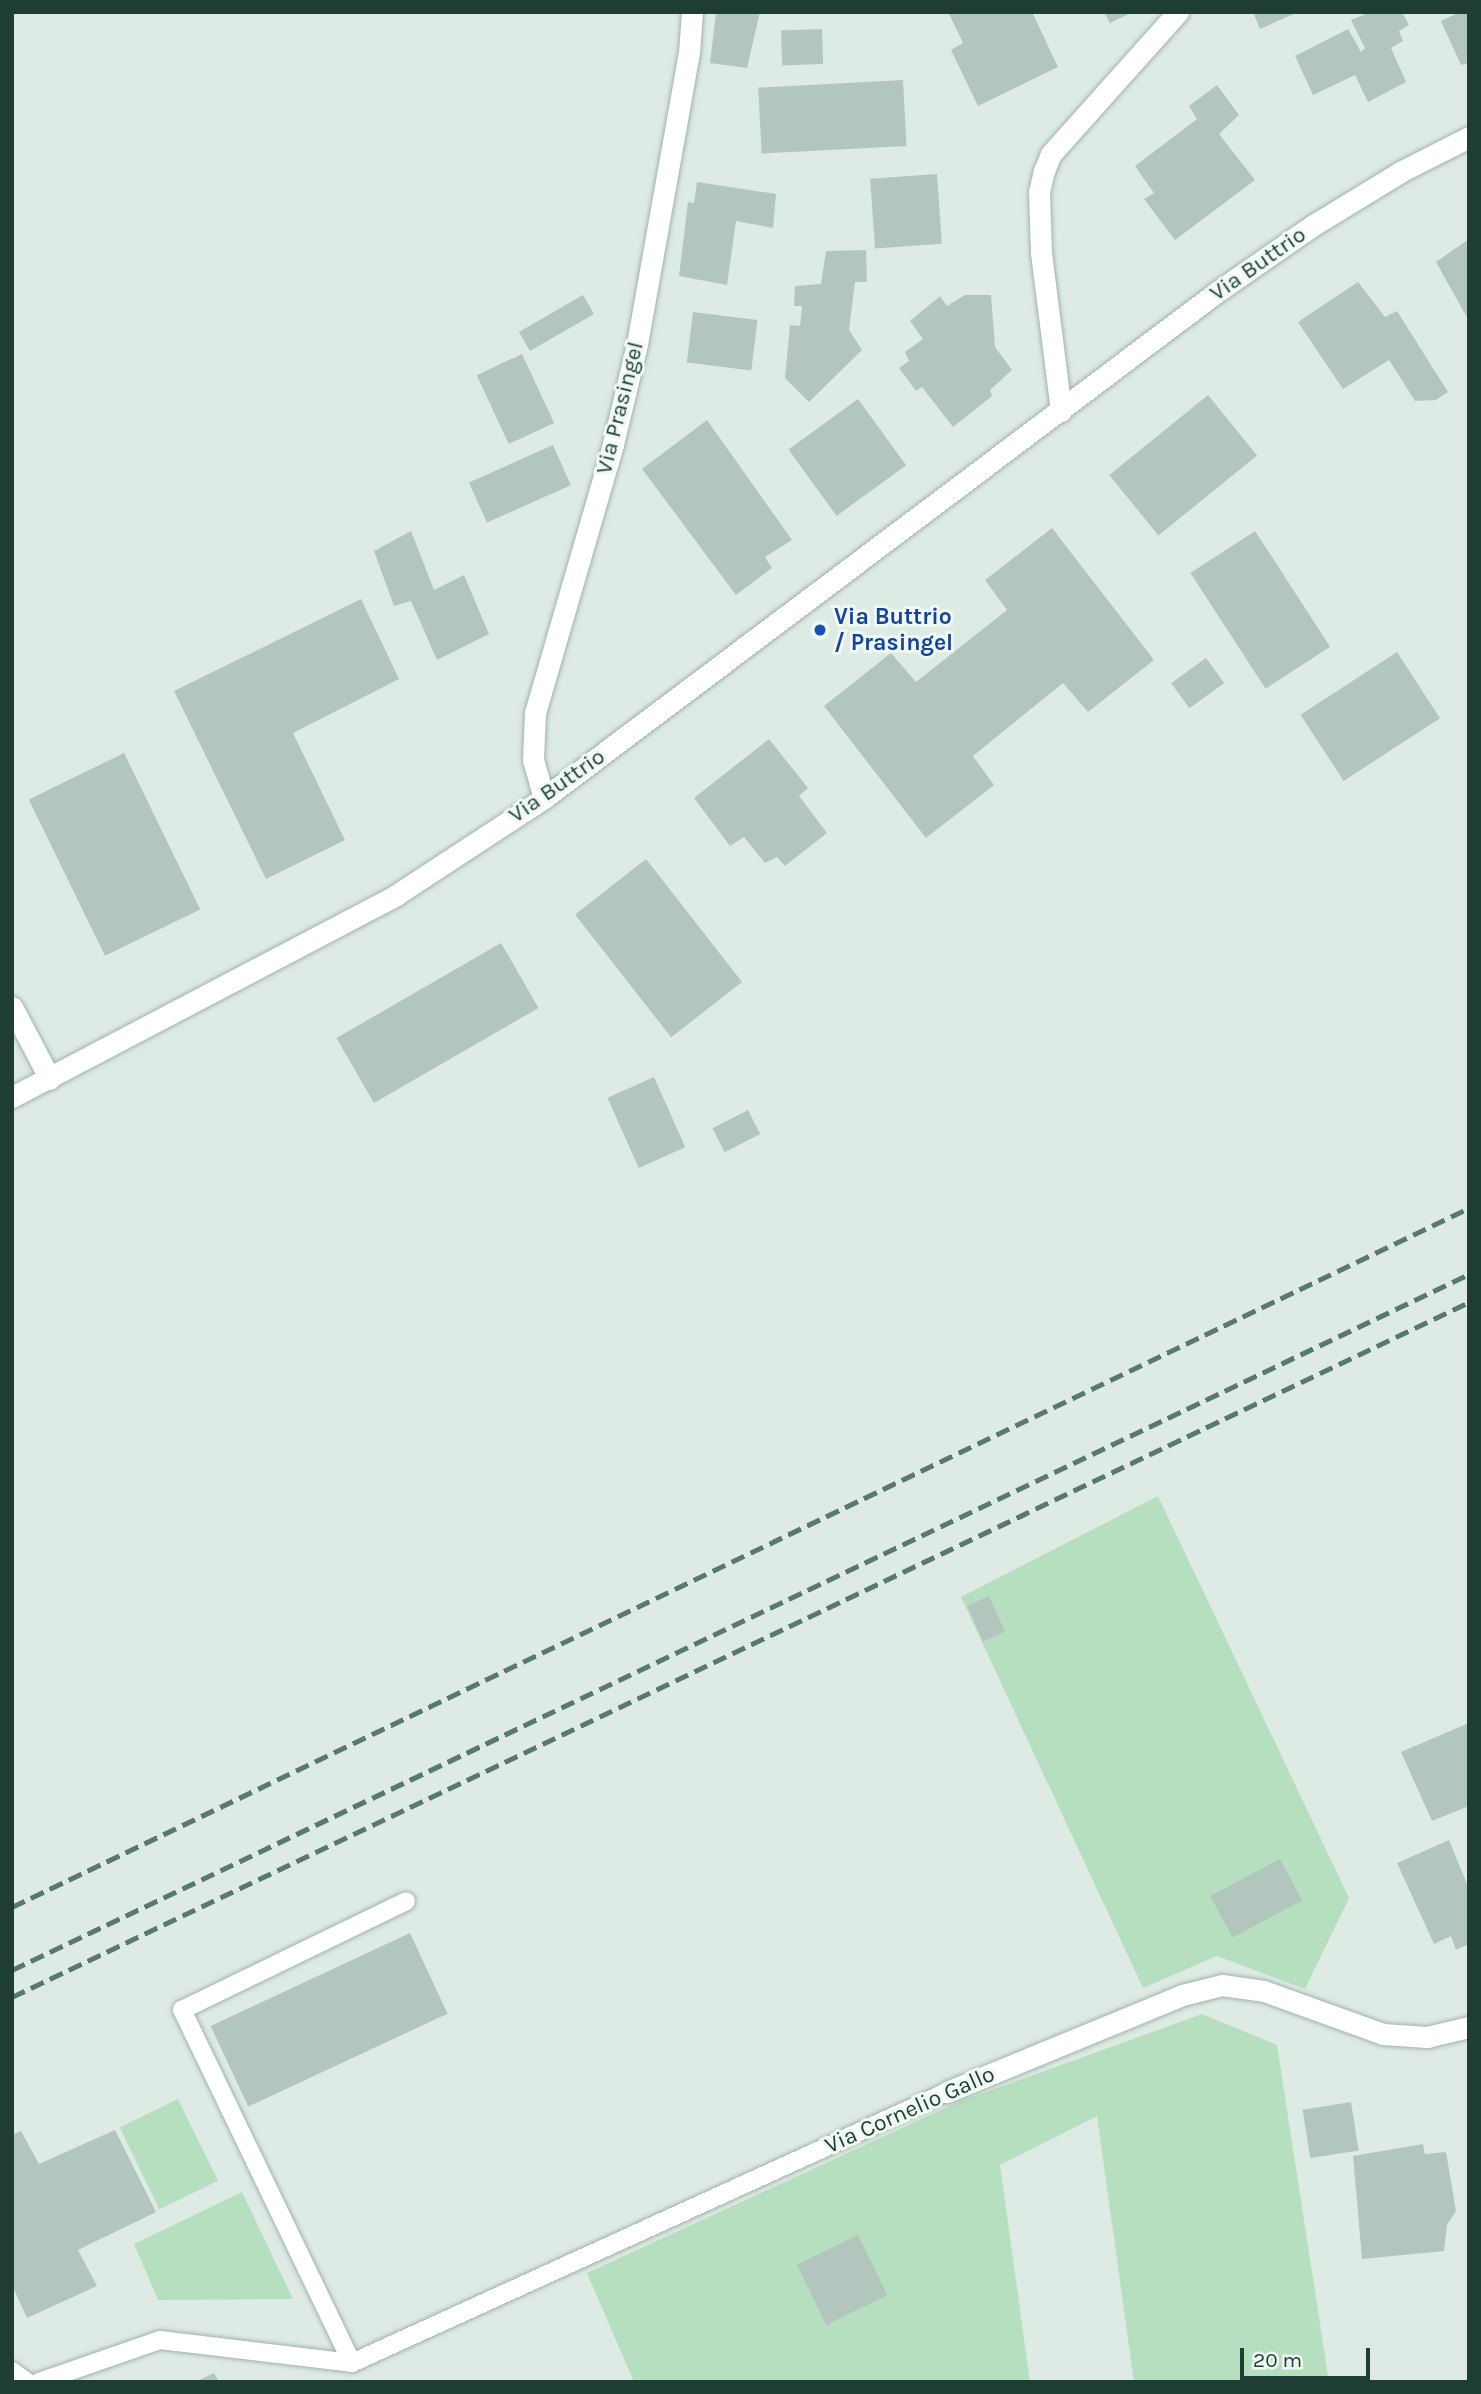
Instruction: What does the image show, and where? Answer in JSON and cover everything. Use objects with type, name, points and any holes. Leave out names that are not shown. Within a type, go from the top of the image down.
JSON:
[{"type":"street","name":"Via Prasingel","points":[[544,798],[533,760],[535,713],[613,444],[637,344],[689,53],[692,12]]},
{"type":"street","points":[[1061,411],[1041,252],[1039,192],[1044,171],[1051,154],[1178,12]]},
{"type":"street","name":"Via Buttrio","points":[[12,1097],[396,895],[544,798],[1312,226],[1402,171],[1469,137]]},
{"type":"street","points":[[12,1007],[50,1079]]},
{"type":"street","name":"Via Cornelio Gallo","points":[[947,2092],[1182,1995],[1222,1985],[1264,1992],[1383,2034],[1427,2037],[1469,2027]]},
{"type":"lane","points":[[352,2364],[182,2010],[406,1901]]},
{"type":"lane","name":"Via Cornelio Gallo","points":[[352,2364],[947,2092]]},
{"type":"lane","points":[[39,2382],[160,2340],[352,2364]]},
{"type":"lane","points":[[12,2371],[27,2382]]},
{"type":"green space","points":[[1158,1496],[1349,1898],[1305,1989],[1217,1956],[1143,1988],[961,1597]]},
{"type":"green space","points":[[1202,2014],[1277,2045],[1329,2382],[1134,2382],[1097,2116],[1000,2165],[1030,2382],[634,2382],[587,2273],[956,2103]]},
{"type":"green space","points":[[178,2099],[218,2181],[159,2209],[120,2127]]},
{"type":"green space","points":[[242,2192],[293,2299],[158,2300],[134,2244]]},
{"type":"building","points":[[716,12],[760,12],[747,68],[710,63]]},
{"type":"building","points":[[948,12],[1032,12],[1058,67],[978,106],[951,50],[963,43]]},
{"type":"building","points":[[1104,12],[1133,12],[1110,23]]},
{"type":"building","points":[[1253,12],[1298,12],[1260,29]]},
{"type":"building","points":[[1370,12],[1402,12],[1409,25],[1399,31],[1403,41],[1391,48],[1406,82],[1368,102],[1355,75],[1313,95],[1295,56],[1348,29],[1361,52],[1365,48],[1351,20]]},
{"type":"building","points":[[1460,12],[1469,12],[1469,63],[1461,65],[1441,21]]},
{"type":"building","points":[[822,29],[823,64],[782,65],[781,30]]},
{"type":"building","points":[[903,80],[906,146],[762,153],[758,88]]},
{"type":"building","points":[[1217,85],[1239,115],[1219,134],[1255,180],[1175,240],[1144,199],[1154,193],[1135,166],[1197,119],[1189,106]]},
{"type":"building","points":[[937,174],[942,244],[875,249],[870,179]]},
{"type":"building","points":[[697,182],[776,194],[773,228],[736,221],[727,285],[679,276],[688,202],[694,203]]},
{"type":"building","points":[[1469,239],[1469,321],[1436,262]]},
{"type":"building","points":[[866,250],[867,282],[855,282],[849,330],[862,350],[809,402],[785,378],[790,325],[800,326],[802,306],[794,306],[795,286],[821,284],[826,251]]},
{"type":"building","points":[[1358,282],[1385,317],[1397,311],[1448,392],[1436,400],[1415,401],[1389,360],[1343,389],[1298,322]]},
{"type":"building","points":[[583,295],[594,314],[530,351],[519,332]]},
{"type":"building","points":[[965,295],[991,295],[995,347],[1012,370],[990,390],[992,396],[953,427],[922,387],[916,391],[899,368],[909,361],[905,352],[923,339],[910,321],[940,296],[947,306]]},
{"type":"building","points":[[693,312],[758,320],[751,371],[687,363]]},
{"type":"building","points":[[522,354],[554,423],[509,444],[477,375]]},
{"type":"building","points":[[1208,395],[1257,456],[1158,536],[1109,475]]},
{"type":"building","points":[[858,399],[906,465],[837,516],[788,450]]},
{"type":"building","points":[[707,420],[792,540],[765,557],[772,568],[736,595],[642,469]]},
{"type":"building","points":[[553,445],[571,485],[487,523],[469,482]]},
{"type":"building","points":[[1052,528],[1154,660],[1088,712],[1063,683],[973,756],[994,785],[926,838],[824,706],[891,653],[916,682],[1007,610],[985,580]]},
{"type":"building","points":[[411,531],[434,590],[464,575],[489,634],[437,660],[411,601],[394,606],[374,551]]},
{"type":"building","points":[[1255,531],[1330,647],[1266,689],[1190,573]]},
{"type":"building","points":[[361,599],[399,679],[293,733],[345,840],[266,879],[174,691]]},
{"type":"building","points":[[1397,652],[1440,718],[1344,781],[1301,715]]},
{"type":"building","points":[[1206,658],[1224,683],[1189,708],[1171,683]]},
{"type":"building","points":[[769,739],[808,788],[799,796],[827,833],[785,866],[777,857],[765,863],[744,837],[730,846],[694,798]]},
{"type":"building","points":[[124,753],[200,909],[105,956],[29,799]]},
{"type":"building","points":[[646,859],[742,982],[671,1037],[575,914]]},
{"type":"building","points":[[501,943],[538,1008],[374,1103],[336,1038]]},
{"type":"building","points":[[654,1077],[685,1147],[639,1168],[607,1098]]},
{"type":"building","points":[[748,1110],[760,1134],[725,1152],[712,1128]]},
{"type":"building","points":[[989,1596],[1005,1632],[983,1641],[967,1606]]},
{"type":"building","points":[[1469,1723],[1469,1806],[1432,1821],[1401,1752]]},
{"type":"building","points":[[1449,1840],[1469,1889],[1469,1944],[1456,1950],[1451,1936],[1434,1944],[1397,1863]]},
{"type":"building","points":[[1280,1859],[1302,1900],[1232,1938],[1210,1896]]},
{"type":"building","points":[[410,1933],[448,2014],[248,2107],[211,2026]]},
{"type":"building","points":[[1351,2102],[1359,2150],[1310,2158],[1303,2110]]},
{"type":"building","points":[[115,2130],[156,2212],[78,2250],[97,2286],[27,2318],[12,2285],[12,2135],[21,2131],[39,2164]]},
{"type":"building","points":[[1423,2144],[1425,2154],[1446,2152],[1456,2211],[1447,2225],[1444,2251],[1362,2259],[1353,2156]]},
{"type":"building","points":[[858,2235],[887,2295],[826,2325],[797,2265]]},
{"type":"building","points":[[214,2373],[219,2382],[195,2382]]},
{"type":"railway","points":[[12,1907],[1469,1208]]},
{"type":"railway","points":[[12,1970],[1469,1274]]},
{"type":"railway","points":[[12,1997],[1469,1302]]},
{"type":"place","name":"Via Buttrio / Prasingel","points":[[820,630]]}]
